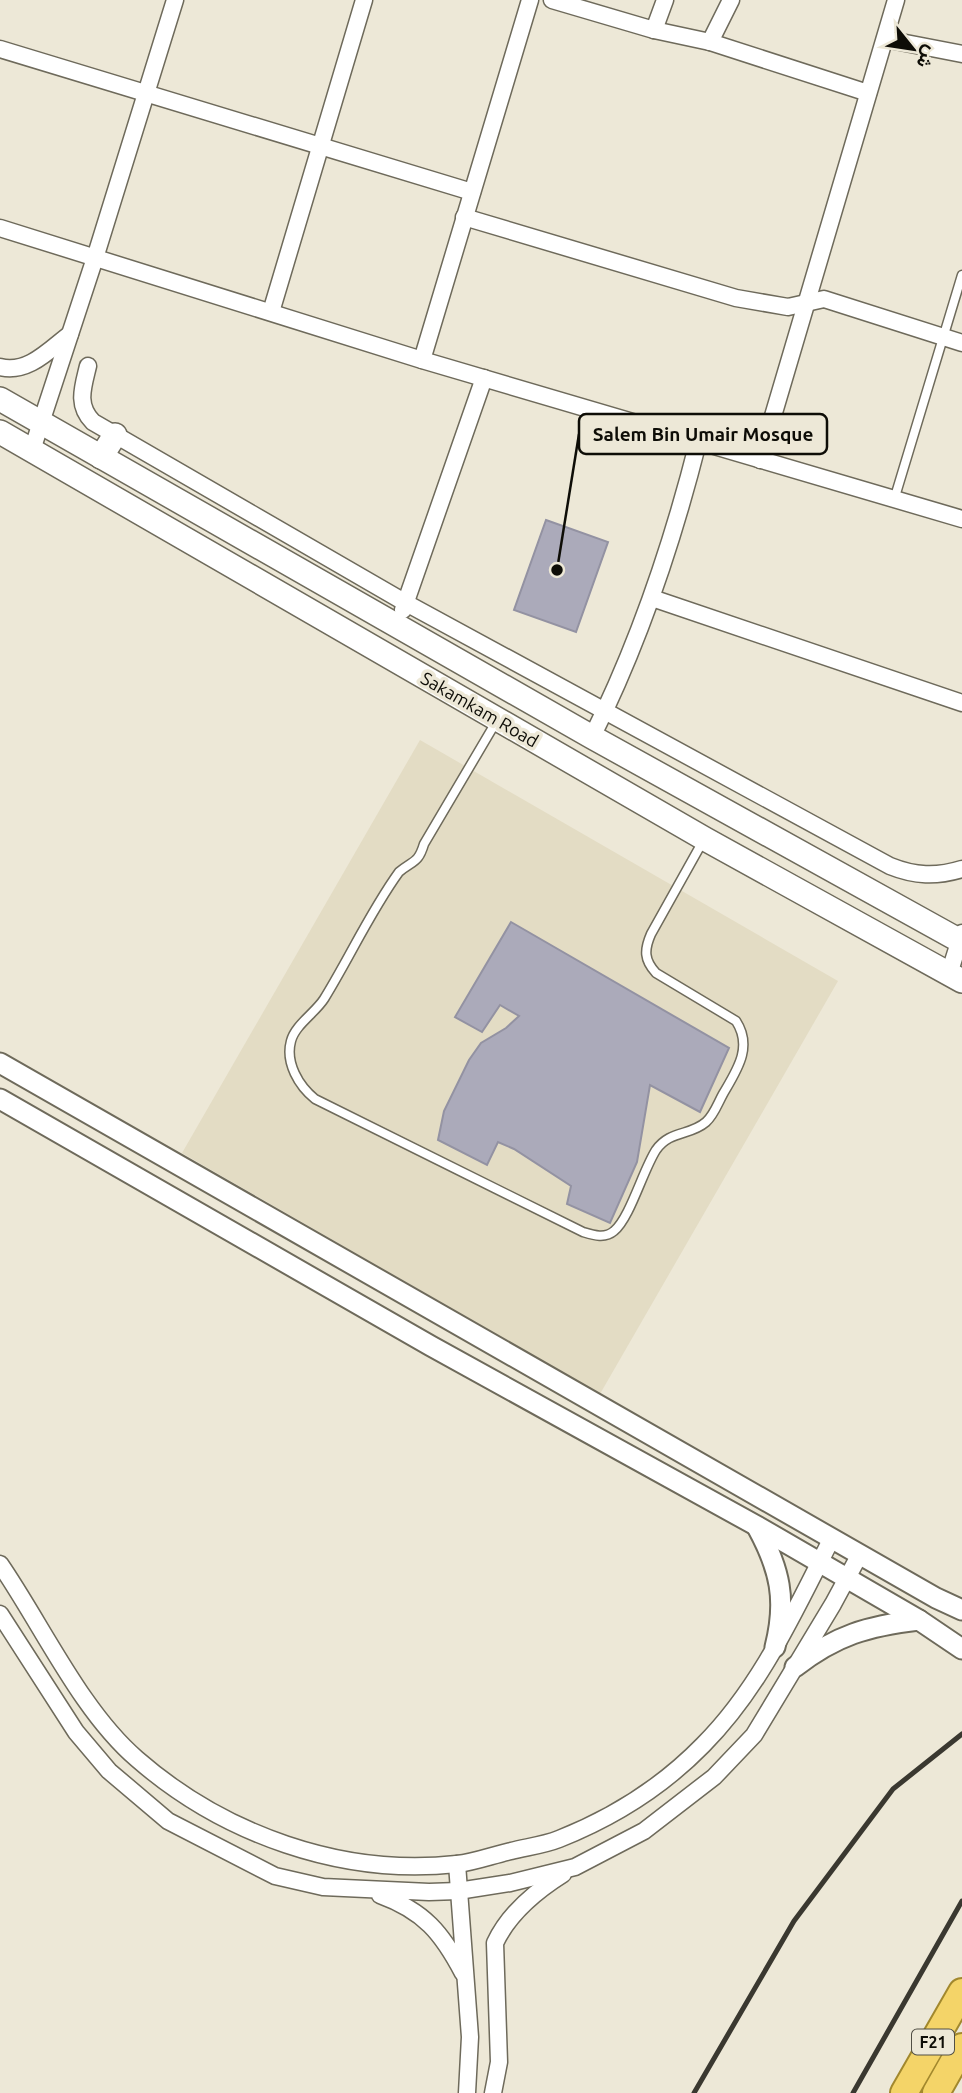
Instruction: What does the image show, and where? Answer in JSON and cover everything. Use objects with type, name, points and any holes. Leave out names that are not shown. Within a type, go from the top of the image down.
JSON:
[{"type":"highway","name":"F21","points":[[904,2093],[962,1992]]},
{"type":"highway","name":"F21","points":[[936,2093],[962,2047]]},
{"type":"main road","name":"Sakamkam Road","points":[[0,399],[592,737],[961,938]]},
{"type":"main road","name":"Sakamkam Road","points":[[0,432],[705,839],[956,978]]},
{"type":"main road","points":[[101,457],[115,435]]},
{"type":"street","points":[[32,450],[175,0]]},
{"type":"street","points":[[271,312],[364,0]]},
{"type":"street","points":[[422,359],[530,0]]},
{"type":"street","points":[[552,0],[654,30],[710,42],[868,93]]},
{"type":"street","points":[[654,30],[665,0]]},
{"type":"street","points":[[710,42],[731,0]]},
{"type":"street","points":[[760,460],[896,0]]},
{"type":"street","points":[[884,39],[962,54]]},
{"type":"street","points":[[0,49],[472,192]]},
{"type":"street","points":[[464,217],[736,298],[788,307],[824,299],[962,343]]},
{"type":"street","points":[[0,228],[484,378],[962,519]]},
{"type":"street","points":[[0,367],[10,369],[29,365],[71,334]]},
{"type":"street","points":[[88,366],[82,394],[83,409],[93,422],[406,603],[604,713],[890,866],[904,872],[925,875],[947,874],[962,869]]},
{"type":"street","points":[[397,627],[484,378]]},
{"type":"street","points":[[592,737],[652,598],[678,521],[698,442]]},
{"type":"street","points":[[652,598],[962,704]]},
{"type":"street","points":[[956,978],[961,938]]},
{"type":"street","points":[[0,1063],[936,1598],[962,1610]]},
{"type":"street","points":[[0,1099],[431,1346],[757,1526],[919,1620],[962,1649]]},
{"type":"street","points":[[757,1526],[777,1569],[781,1589],[780,1628],[775,1647]]},
{"type":"street","points":[[0,1564],[63,1666],[97,1715],[136,1758],[189,1799],[253,1832],[300,1850],[349,1860],[400,1865],[457,1864],[557,1840],[611,1814],[662,1782],[704,1745],[748,1691],[775,1647],[832,1538]]},
{"type":"street","points":[[493,2093],[499,2062],[495,1943],[502,1927],[548,1884],[644,1831],[714,1777],[754,1735],[860,1554]]},
{"type":"street","points":[[0,1614],[76,1732],[109,1771],[168,1821],[275,1876],[323,1887],[458,1891],[510,1883],[575,1867]]},
{"type":"street","points":[[795,1667],[816,1650],[840,1638],[864,1629],[919,1620]]},
{"type":"street","points":[[457,1864],[468,1981],[470,2037],[467,2093]]},
{"type":"street","points":[[365,1890],[397,1901],[432,1925],[449,1947],[468,1981]]},
{"type":"lane","points":[[894,499],[962,275]]},
{"type":"lane","points":[[498,719],[424,844],[420,857],[399,872],[326,996],[291,1040],[289,1053],[296,1077],[315,1099],[583,1231],[605,1236],[614,1232],[657,1149],[670,1136],[694,1130],[709,1120],[743,1056],[743,1031],[736,1021],[656,973],[646,958],[645,947],[651,934],[705,839]]},
{"type":"shaded area","points":[[420,740],[838,981],[600,1394],[182,1153]]},
{"type":"building","points":[[546,520],[608,542],[576,632],[514,610]]},
{"type":"building","points":[[511,922],[729,1048],[700,1112],[650,1085],[637,1162],[610,1223],[567,1204],[571,1186],[514,1149],[498,1142],[487,1165],[438,1140],[444,1111],[469,1060],[481,1043],[506,1028],[519,1016],[500,1005],[482,1032],[455,1017]]},
{"type":"railway","points":[[694,2093],[794,1921],[893,1789],[962,1734]]},
{"type":"railway","points":[[853,2093],[962,1901]]},
{"type":"place","name":"Salem Bin Umair Mosque","points":[[557,570]]}]
